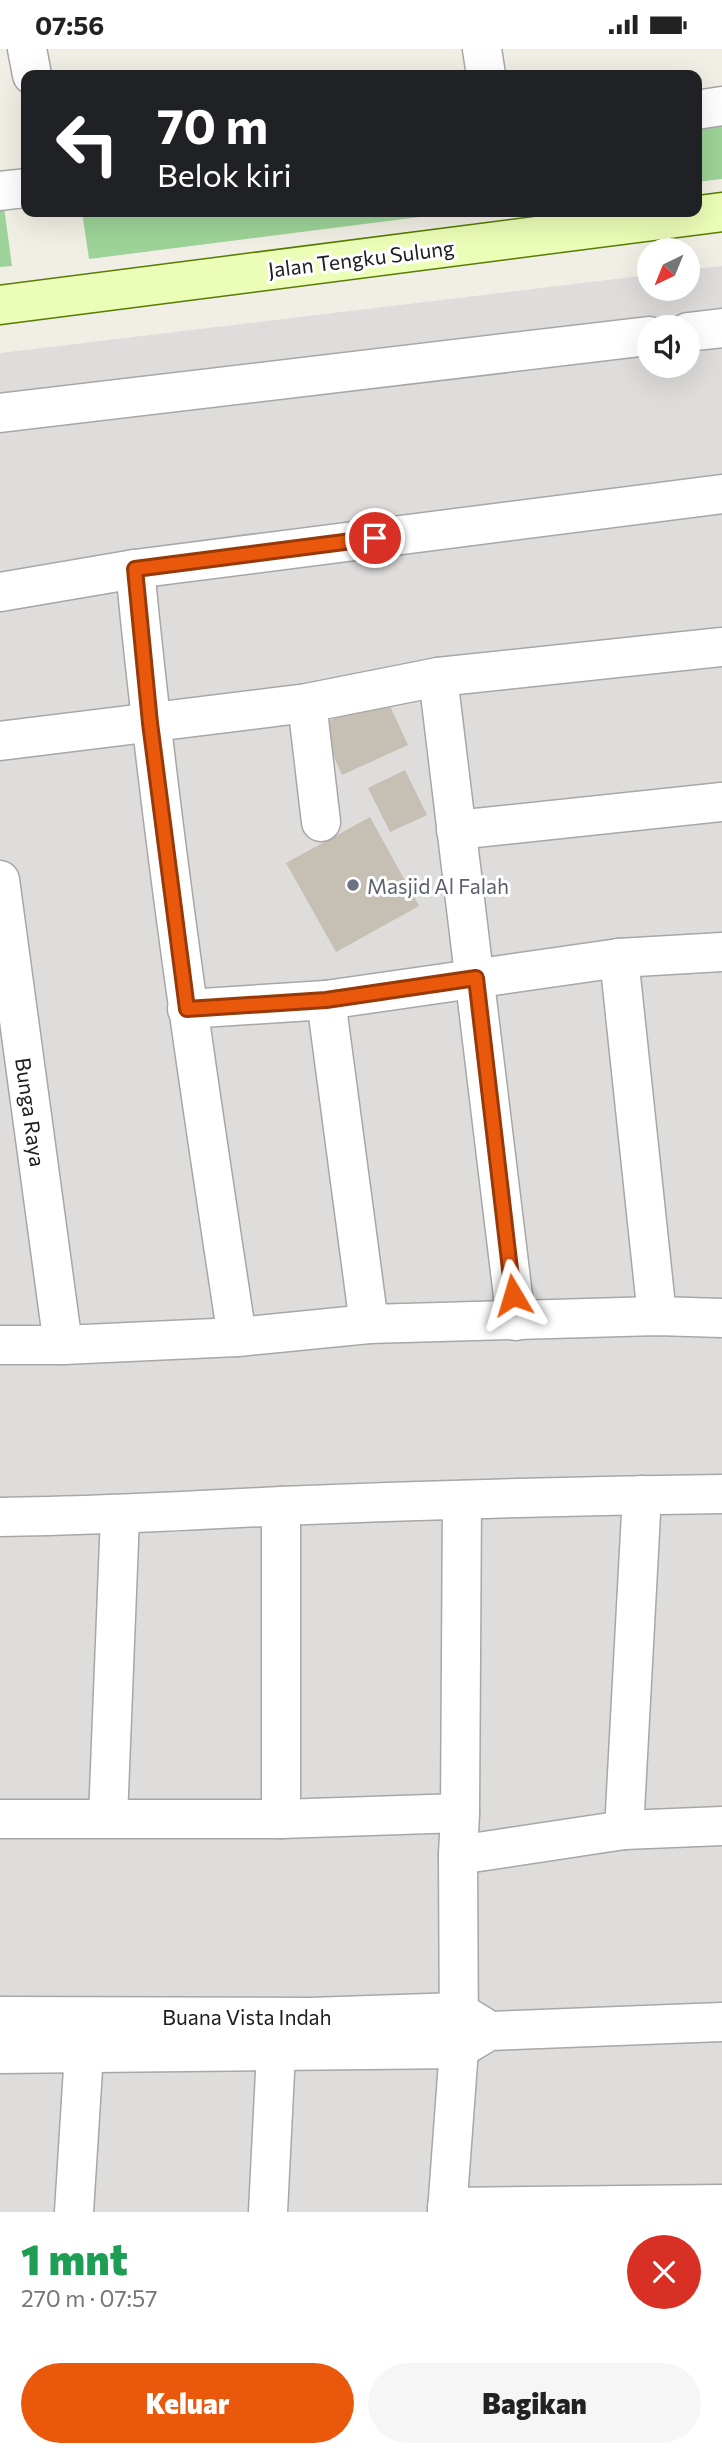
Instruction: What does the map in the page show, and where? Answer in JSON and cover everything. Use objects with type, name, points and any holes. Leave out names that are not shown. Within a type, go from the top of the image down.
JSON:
[{"type":"street","points":[[27,49],[31,70]]},
{"type":"street","points":[[482,49],[485,70]]},
{"type":"street","points":[[702,109],[722,106]]},
{"type":"street","points":[[0,191],[21,189]]},
{"type":"street","name":"Jalan Tengku Sulung","points":[[702,215],[722,212]]},
{"type":"street","name":"Jalan Tengku Sulung","points":[[0,305],[683,217]]},
{"type":"street","points":[[700,331],[722,328]]},
{"type":"street","points":[[0,413],[637,337]]},
{"type":"street","points":[[0,592],[135,569],[722,494]]},
{"type":"street","points":[[135,569],[150,723],[187,1009],[237,1338]]},
{"type":"street","points":[[0,741],[307,703],[438,677],[722,647]]},
{"type":"street","points":[[438,677],[516,1321]]},
{"type":"street","points":[[307,703],[321,822]]},
{"type":"street","points":[[456,830],[722,802]]},
{"type":"street","name":"Bunga Raya","points":[[0,880],[63,1345]]},
{"type":"street","points":[[187,1009],[326,1000],[619,958],[722,951]]},
{"type":"street","points":[[619,958],[657,1316]]},
{"type":"street","points":[[326,1000],[369,1324]]},
{"type":"street","points":[[0,1345],[237,1338],[369,1324],[657,1316],[722,1318]]},
{"type":"street","points":[[624,1831],[642,1495]]},
{"type":"street","points":[[0,1517],[120,1516],[281,1506],[462,1500],[722,1495]]},
{"type":"street","points":[[462,1500],[460,1813],[457,1854],[469,2030],[447,2209],[634,2208],[722,2204]]},
{"type":"street","points":[[281,1506],[281,1819]]},
{"type":"street","points":[[107,1818],[120,1516]]},
{"type":"street","points":[[0,1819],[281,1819],[460,1813]]},
{"type":"street","points":[[457,1854],[624,1831],[722,1826]]},
{"type":"street","name":"Buana Vista Indah","points":[[0,2016],[276,2052],[469,2030],[722,2022]]},
{"type":"street","name":"Buana Vista Indah","points":[[0,2055],[84,2053],[127,2034],[310,2017],[469,2030]]},
{"type":"street","points":[[268,2212],[276,2052]]},
{"type":"street","points":[[74,2212],[84,2053]]},
{"type":"shaded area","points":[[722,266],[722,2212],[0,2212],[0,353],[637,276],[637,301],[700,301],[700,269]]},
{"type":"green space","points":[[722,118],[722,179],[702,181],[702,121]]},
{"type":"green space","points":[[3,200],[12,266],[0,267],[0,201]]},
{"type":"green space","points":[[83,217],[420,217],[89,259]]},
{"type":"building","points":[[385,695],[408,745],[342,775],[320,725]]},
{"type":"building","points":[[405,770],[427,815],[390,832],[368,788]]},
{"type":"building","name":"Masjid Al Falah","points":[[370,817],[419,906],[336,952],[286,863]]},
{"type":"place","name":"Masjid Al Falah","points":[[353,885]]},
{"type":"route","points":[[375,538],[135,569],[150,723],[187,1009],[326,1000],[476,978],[513,1295]]}]
